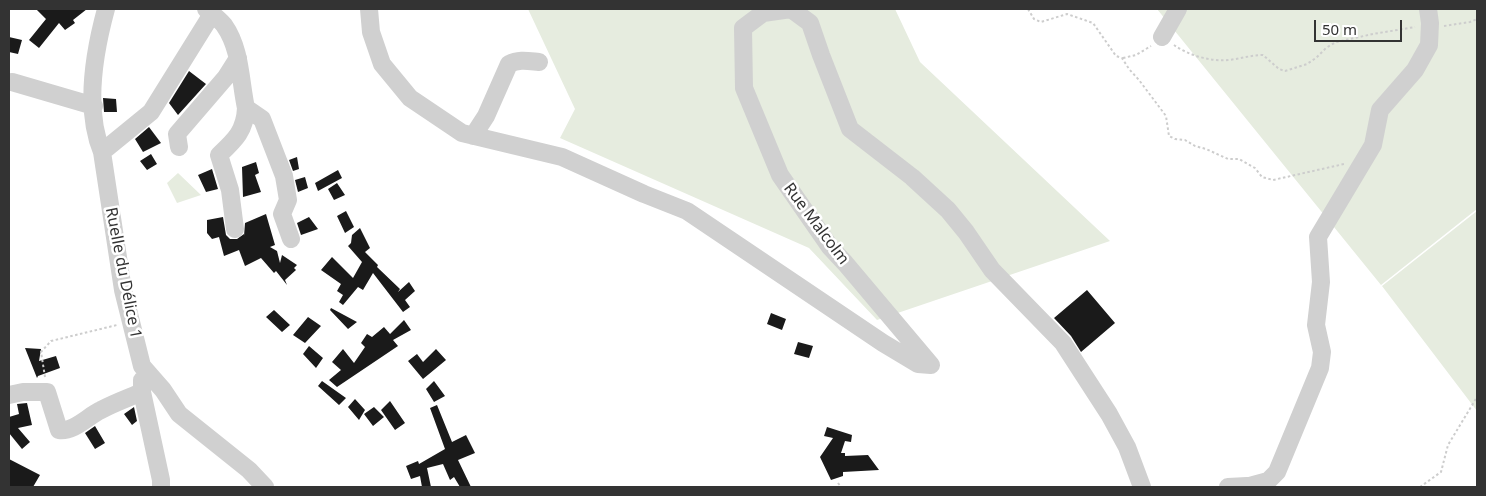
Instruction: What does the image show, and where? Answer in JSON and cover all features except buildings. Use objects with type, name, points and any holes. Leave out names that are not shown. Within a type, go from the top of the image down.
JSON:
[{"type":"street","name":"Ruelle du Délice 1","points":[[106,9],[98,41],[93,76],[95,136],[102,152],[123,290],[142,366],[163,390],[178,414],[249,470],[265,487]]},
{"type":"street","name":"Rue Malcolm","points":[[369,9],[370,32],[382,64],[410,98],[462,133],[562,157],[687,211],[883,343],[918,364],[931,365],[830,247],[780,175],[744,88],[743,28],[750,14],[791,9],[810,23],[850,129],[912,177],[948,210],[966,232],[992,270],[1063,343],[1110,414],[1127,447],[1142,487]]},
{"type":"street","points":[[1162,37],[1178,9]]},
{"type":"street","points":[[102,152],[151,112],[209,11],[223,24],[233,40],[240,64],[241,86],[246,108],[245,119],[238,136],[219,155],[230,190],[235,229]]},
{"type":"street","points":[[1228,487],[1246,487],[1262,484],[1277,472],[1320,368],[1322,352],[1316,325],[1321,282],[1318,237],[1373,145],[1380,110],[1415,70],[1429,45],[1429,20]]},
{"type":"street","points":[[179,147],[177,134],[226,77],[238,58]]},
{"type":"street","points":[[473,136],[486,116],[509,64],[522,60],[538,62]]},
{"type":"street","points":[[12,82],[94,106]]},
{"type":"street","points":[[246,108],[262,119],[284,176],[288,200],[282,214],[292,239]]},
{"type":"street","points":[[142,366],[142,392],[161,480],[160,487]]},
{"type":"street","points":[[9,395],[24,392],[47,392],[59,430],[63,431],[99,411],[142,392]]},
{"type":"path","points":[[1028,9],[1034,19],[1041,22],[1067,14],[1093,23],[1116,56],[1122,58],[1136,55],[1162,37],[1180,50],[1204,58],[1226,60],[1248,55],[1263,55],[1279,68],[1285,70],[1307,64],[1336,42],[1393,31],[1429,20],[1470,22],[1477,19]]},
{"type":"path","points":[[1122,58],[1166,116],[1169,136],[1185,140],[1228,159],[1239,159],[1255,168],[1262,177],[1273,180],[1362,162]]},
{"type":"path","points":[[47,392],[41,352],[52,341],[131,322]]},
{"type":"path","points":[[1420,487],[1441,472],[1448,445],[1477,398]]},
{"type":"path","points":[[838,483],[840,487]]},
{"type":"shaded area","points":[[528,9],[895,9],[920,62],[1110,241],[877,320],[809,248],[560,138],[575,109]]},
{"type":"shaded area","points":[[1157,9],[1477,9],[1477,209],[1381,285]]},
{"type":"shaded area","points":[[178,173],[201,195],[177,203],[167,183]]},
{"type":"shaded area","points":[[1477,211],[1477,411],[1382,286]]}]
